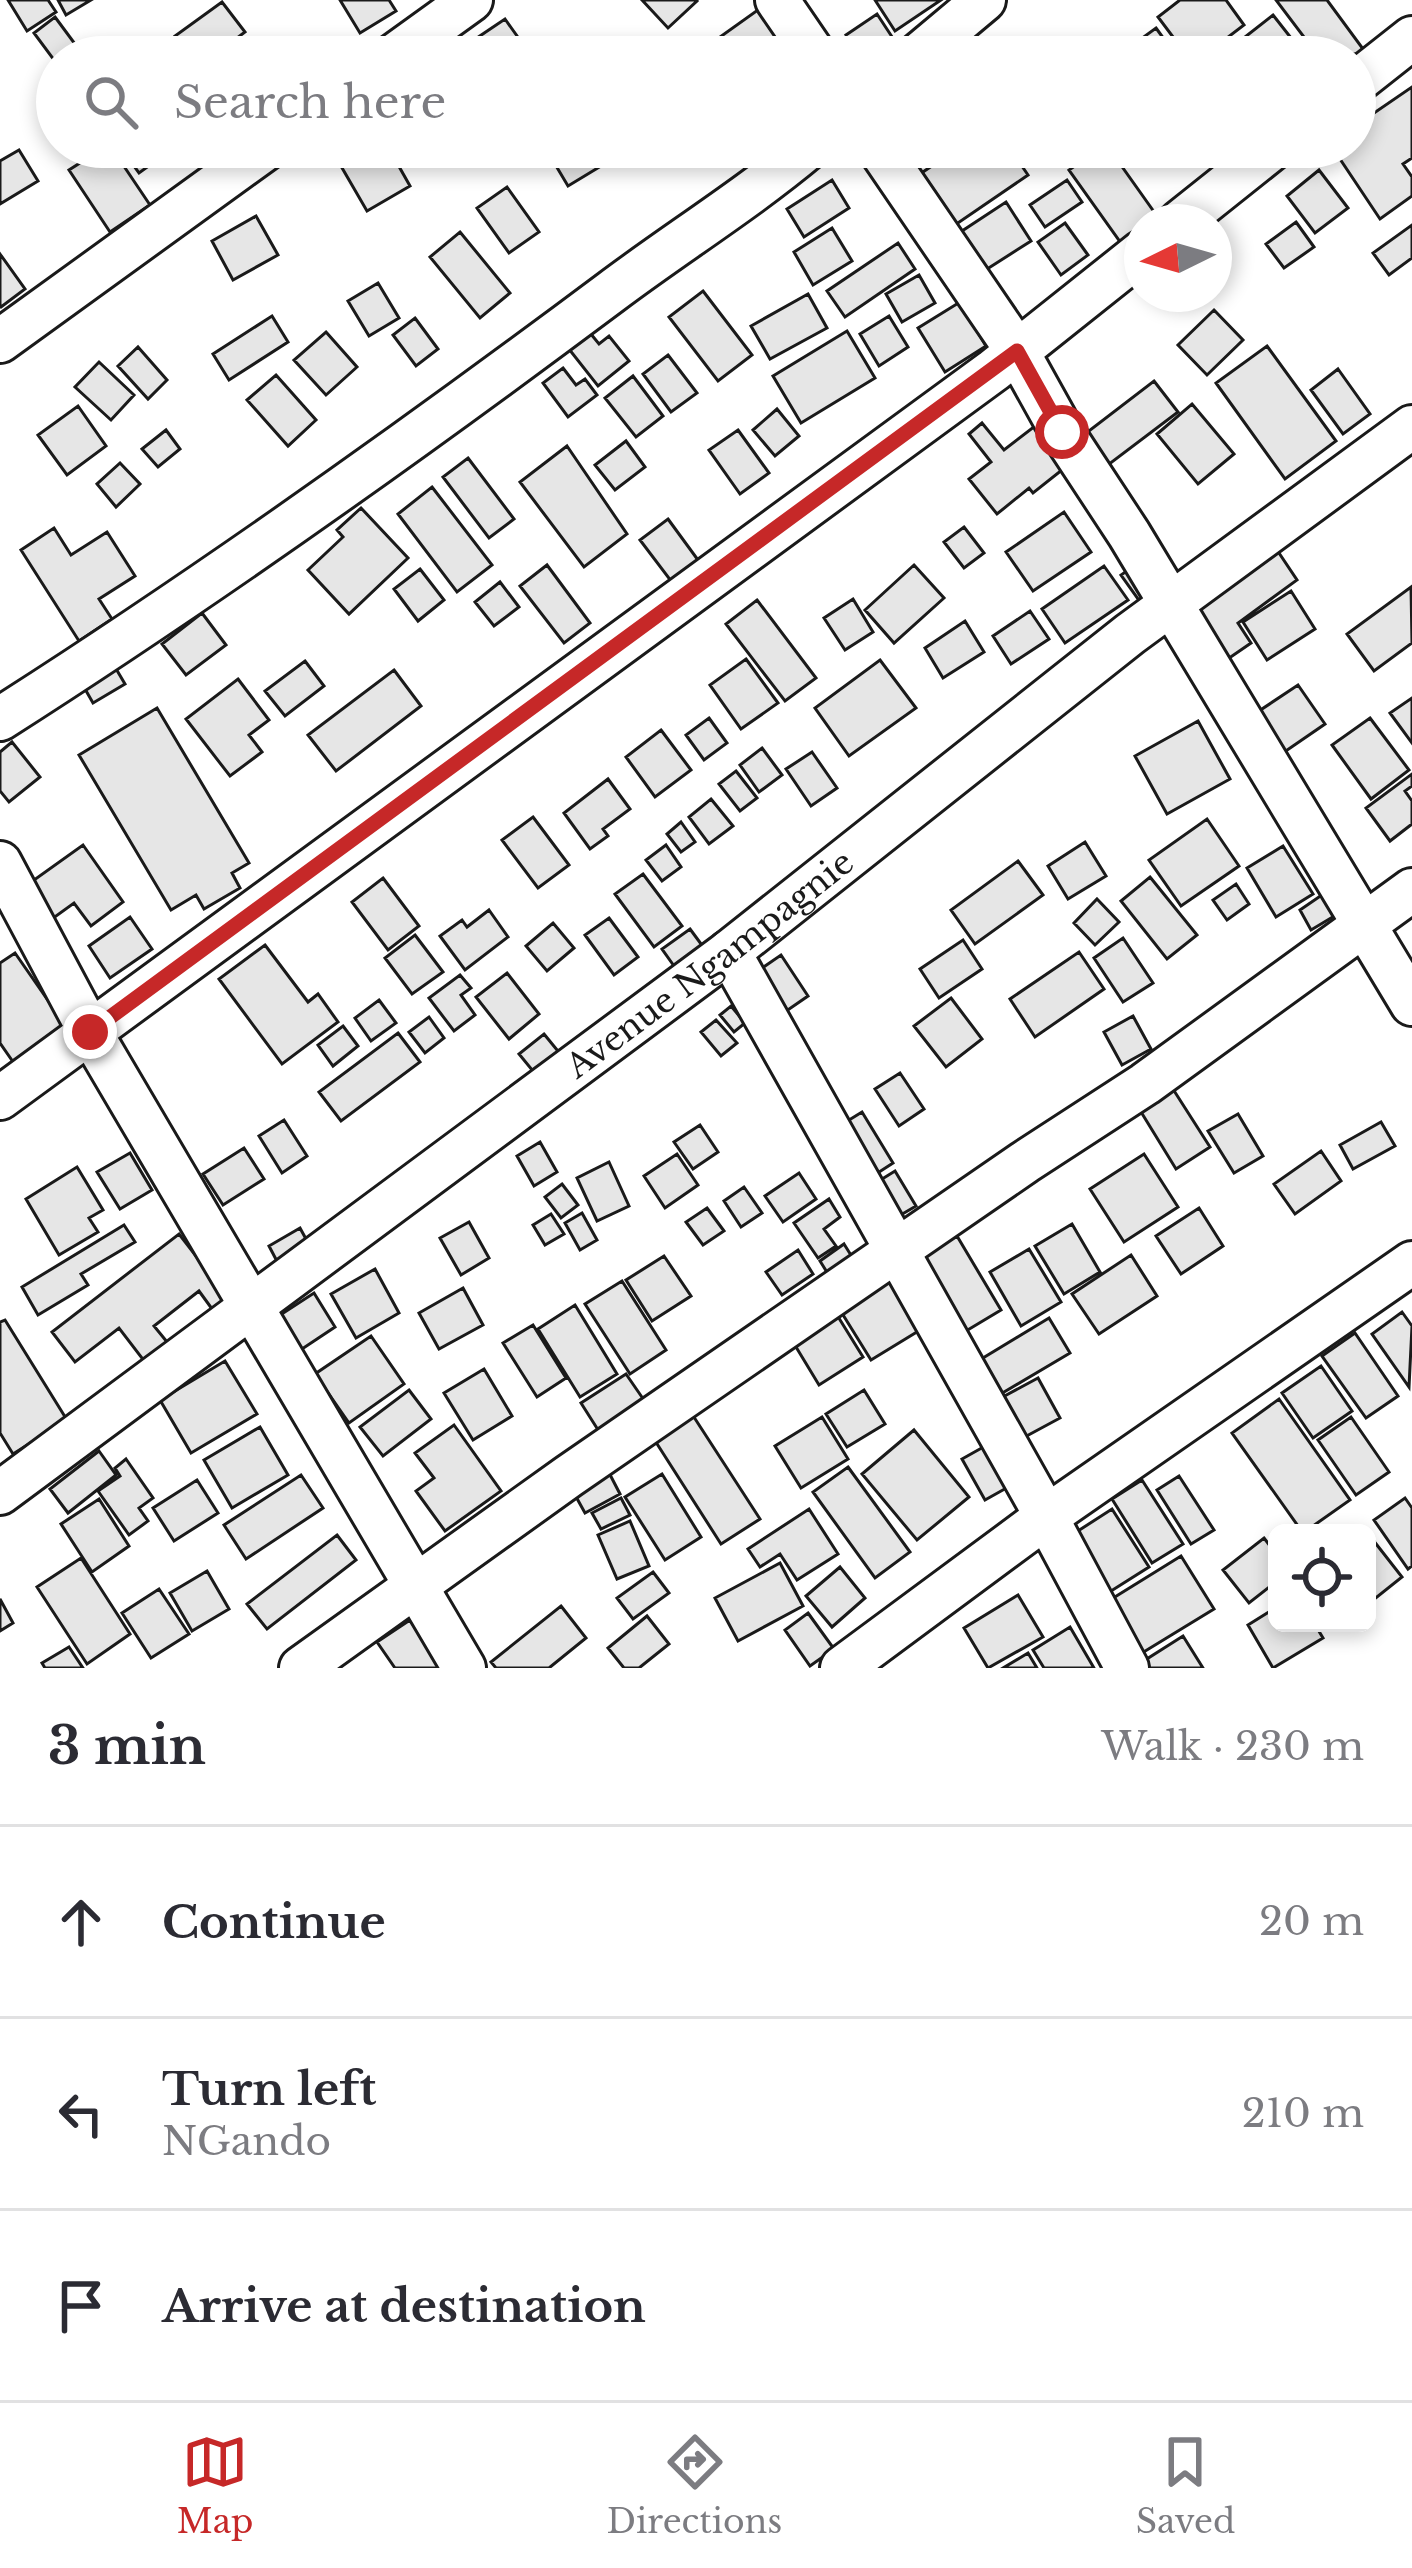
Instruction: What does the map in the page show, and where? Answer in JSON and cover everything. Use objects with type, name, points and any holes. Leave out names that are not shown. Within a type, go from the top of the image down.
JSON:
[{"type":"street","points":[[421,36],[471,0]]},
{"type":"street","points":[[777,0],[802,36]]},
{"type":"street","points":[[941,36],[985,0]]},
{"type":"street","points":[[1376,66],[1412,38]]},
{"type":"street","points":[[0,341],[239,168]]},
{"type":"street","points":[[0,719],[172,609],[783,168]]},
{"type":"street","points":[[892,168],[1017,351],[1412,1004]]},
{"type":"street","points":[[1203,204],[1248,168]]},
{"type":"street","points":[[0,1098],[1017,351],[1124,266]]},
{"type":"street","name":"Avenue Ngampagnie","points":[[0,1493],[728,952],[1171,604],[1412,427]]},
{"type":"street","points":[[0,863],[90,1032],[464,1668]]},
{"type":"street","points":[[301,1668],[898,1250],[1145,1084],[1412,890]]},
{"type":"street","points":[[728,952],[1127,1668]]},
{"type":"street","points":[[842,1668],[1046,1517],[1412,1263]]},
{"type":"building","points":[[8,0],[48,0],[56,12],[27,31]]},
{"type":"building","points":[[58,0],[91,0],[66,15]]},
{"type":"building","points":[[340,0],[389,0],[396,11],[360,33]]},
{"type":"building","points":[[642,0],[696,0],[697,1],[668,28]]},
{"type":"building","points":[[875,0],[941,0],[895,31]]},
{"type":"building","points":[[1180,0],[1226,0],[1244,25],[1230,36],[1172,36],[1158,17]]},
{"type":"building","points":[[1276,0],[1327,0],[1353,36],[1303,36]]},
{"type":"building","points":[[222,2],[245,32],[240,36],[175,36]]},
{"type":"building","points":[[762,7],[782,36],[721,36]]},
{"type":"building","points":[[877,14],[891,36],[847,36]]},
{"type":"building","points":[[1273,15],[1290,36],[1246,36]]},
{"type":"building","points":[[55,17],[69,36],[36,36],[34,33]]},
{"type":"building","points":[[505,19],[517,36],[480,36]]},
{"type":"building","points":[[1412,87],[1412,158],[1403,164],[1412,177],[1412,196],[1380,219],[1346,168],[1376,168],[1376,112]]},
{"type":"building","points":[[19,150],[38,181],[0,204],[0,161]]},
{"type":"building","points":[[125,168],[150,205],[110,232],[69,170]]},
{"type":"building","points":[[342,168],[400,168],[410,186],[367,211]]},
{"type":"building","points":[[557,168],[598,168],[568,186]]},
{"type":"building","points":[[929,168],[1023,168],[1028,175],[955,225],[920,174]]},
{"type":"building","points":[[1072,168],[1123,168],[1148,204],[1124,204],[1121,243]]},
{"type":"building","points":[[1319,170],[1348,208],[1315,233],[1287,196]]},
{"type":"building","points":[[832,180],[849,208],[804,237],[787,209]]},
{"type":"building","points":[[1067,180],[1082,202],[1045,227],[1030,205]]},
{"type":"building","points":[[507,187],[539,232],[509,253],[477,208]]},
{"type":"building","points":[[1006,202],[1031,241],[984,271],[959,233]]},
{"type":"building","points":[[256,216],[278,255],[233,280],[212,241]]},
{"type":"building","points":[[1296,222],[1314,247],[1284,268],[1266,244]]},
{"type":"building","points":[[1065,223],[1088,255],[1061,275],[1038,242]]},
{"type":"building","points":[[1412,225],[1412,258],[1389,275],[1373,253]]},
{"type":"building","points":[[832,228],[852,261],[813,285],[794,252]]},
{"type":"building","points":[[460,232],[510,293],[480,318],[430,257]]},
{"type":"building","points":[[898,243],[915,269],[845,317],[827,291]]},
{"type":"building","points":[[0,254],[25,289],[1,307],[0,306]]},
{"type":"building","points":[[919,275],[935,303],[902,322],[886,294]]},
{"type":"building","points":[[378,283],[399,318],[369,336],[348,301]]},
{"type":"building","points":[[703,291],[752,355],[718,381],[669,317]]},
{"type":"building","points":[[808,294],[827,328],[770,359],[751,326]]},
{"type":"building","points":[[960,302],[986,346],[945,372],[918,328]]},
{"type":"building","points":[[1212,312],[1243,340],[1207,375],[1178,345]]},
{"type":"building","points":[[272,316],[288,342],[229,380],[213,354]]},
{"type":"building","points":[[889,316],[908,347],[879,366],[860,334]]},
{"type":"building","points":[[415,318],[438,349],[416,366],[393,335]]},
{"type":"building","points":[[586,328],[599,344],[609,336],[629,361],[598,386],[565,344]]},
{"type":"building","points":[[847,331],[875,378],[801,423],[773,376]]},
{"type":"building","points":[[326,332],[357,367],[326,395],[294,360]]},
{"type":"building","points":[[1267,346],[1336,441],[1285,479],[1216,383]]},
{"type":"building","points":[[138,347],[167,380],[148,399],[118,366]]},
{"type":"building","points":[[668,355],[697,393],[671,412],[643,374]]},
{"type":"building","points":[[99,362],[134,395],[111,420],[75,387]]},
{"type":"building","points":[[563,368],[576,385],[585,379],[597,395],[568,417],[543,383]]},
{"type":"building","points":[[1338,369],[1370,414],[1343,434],[1311,390]]},
{"type":"building","points":[[276,375],[316,420],[288,446],[247,400]]},
{"type":"building","points":[[633,376],[663,416],[636,437],[605,398]]},
{"type":"building","points":[[1154,381],[1178,412],[1104,468],[1081,437]]},
{"type":"building","points":[[1192,404],[1234,454],[1198,484],[1157,434]]},
{"type":"building","points":[[78,406],[106,446],[67,475],[38,435]]},
{"type":"building","points":[[777,409],[799,436],[775,456],[753,430]]},
{"type":"building","points":[[982,423],[1004,450],[1035,426],[1067,466],[997,514],[969,479],[991,462],[969,434]]},
{"type":"building","points":[[166,430],[180,449],[158,467],[142,449]]},
{"type":"building","points":[[738,430],[769,473],[740,494],[709,450]]},
{"type":"building","points":[[626,441],[645,467],[615,490],[595,465]]},
{"type":"building","points":[[567,446],[627,534],[584,567],[520,482]]},
{"type":"building","points":[[468,458],[514,519],[489,538],[443,477]]},
{"type":"building","points":[[120,463],[140,484],[116,507],[97,484]]},
{"type":"building","points":[[432,487],[492,565],[457,592],[398,514]]},
{"type":"building","points":[[361,508],[408,558],[349,614],[308,570],[343,537],[337,530]]},
{"type":"building","points":[[1064,512],[1091,552],[1033,591],[1006,552]]},
{"type":"building","points":[[668,519],[698,560],[671,581],[640,540]]},
{"type":"building","points":[[964,527],[984,553],[964,568],[944,542]]},
{"type":"building","points":[[54,528],[71,555],[107,532],[135,576],[99,599],[112,619],[79,641],[21,550]]},
{"type":"building","points":[[1275,547],[1297,580],[1238,623],[1251,643],[1222,663],[1186,611]]},
{"type":"building","points":[[1138,563],[1158,590],[1141,603],[1121,575]]},
{"type":"building","points":[[547,565],[590,623],[564,643],[520,586]]},
{"type":"building","points":[[914,565],[944,598],[894,643],[865,610]]},
{"type":"building","points":[[1104,566],[1128,600],[1065,643],[1042,609]]},
{"type":"building","points":[[420,569],[444,600],[418,621],[394,589]]},
{"type":"building","points":[[500,582],[519,607],[494,626],[475,602]]},
{"type":"building","points":[[1411,587],[1412,643],[1374,671],[1347,634]]},
{"type":"building","points":[[1291,591],[1315,629],[1267,660],[1243,622]]},
{"type":"building","points":[[853,599],[873,632],[845,650],[824,618]]},
{"type":"building","points":[[757,600],[816,678],[785,701],[726,624]]},
{"type":"building","points":[[1030,611],[1049,639],[1011,664],[993,636]]},
{"type":"building","points":[[202,613],[226,645],[186,675],[162,644]]},
{"type":"building","points":[[965,621],[984,652],[943,678],[925,648]]},
{"type":"building","points":[[746,659],[778,703],[741,729],[710,685]]},
{"type":"building","points":[[880,660],[916,708],[849,756],[815,708]]},
{"type":"building","points":[[305,661],[324,686],[285,716],[265,691]]},
{"type":"building","points":[[112,662],[125,684],[93,703],[81,682]]},
{"type":"building","points":[[394,670],[421,706],[336,771],[308,735]]},
{"type":"building","points":[[238,679],[269,720],[249,735],[262,752],[230,776],[186,719]]},
{"type":"building","points":[[1298,685],[1325,724],[1280,755],[1253,715]]},
{"type":"building","points":[[1412,698],[1412,743],[1390,713]]},
{"type":"building","points":[[157,708],[249,863],[232,873],[240,888],[204,909],[196,895],[171,910],[79,755]]},
{"type":"building","points":[[709,718],[727,743],[704,760],[686,735]]},
{"type":"building","points":[[1370,718],[1409,770],[1371,799],[1332,745]]},
{"type":"building","points":[[1198,721],[1230,779],[1167,814],[1135,756]]},
{"type":"building","points":[[661,730],[691,770],[655,797],[626,757]]},
{"type":"building","points":[[12,742],[40,777],[9,802],[0,791],[0,752]]},
{"type":"building","points":[[762,748],[782,775],[759,792],[740,765]]},
{"type":"building","points":[[812,752],[837,788],[811,806],[786,769]]},
{"type":"building","points":[[736,771],[757,798],[740,811],[719,784]]},
{"type":"building","points":[[1412,774],[1412,786],[1405,791],[1412,801],[1412,824],[1390,841],[1366,808]]},
{"type":"building","points":[[608,779],[630,809],[603,829],[608,836],[590,849],[564,813]]},
{"type":"building","points":[[711,799],[733,826],[709,844],[689,817]]},
{"type":"building","points":[[533,817],[569,865],[538,888],[502,840]]},
{"type":"building","points":[[1207,819],[1239,866],[1181,906],[1149,860]]},
{"type":"building","points":[[681,822],[695,842],[681,852],[667,834]]},
{"type":"building","points":[[1085,842],[1106,876],[1068,899],[1048,866]]},
{"type":"building","points":[[83,845],[123,902],[91,926],[74,903],[52,919],[27,885]]},
{"type":"building","points":[[666,845],[681,867],[662,881],[646,860]]},
{"type":"building","points":[[1283,846],[1313,894],[1276,917],[1247,868]]},
{"type":"building","points":[[1018,861],[1043,895],[975,944],[951,910]]},
{"type":"building","points":[[643,874],[682,926],[654,947],[615,894]]},
{"type":"building","points":[[1150,877],[1197,935],[1167,959],[1121,901]]},
{"type":"building","points":[[383,878],[419,926],[388,950],[352,902]]},
{"type":"building","points":[[1236,884],[1249,904],[1227,920],[1213,900]]},
{"type":"building","points":[[1332,888],[1346,909],[1311,930],[1300,910]]},
{"type":"building","points":[[1097,899],[1119,922],[1095,945],[1074,923]]},
{"type":"building","points":[[489,910],[508,937],[465,970],[440,936],[462,920],[467,927]]},
{"type":"building","points":[[130,917],[152,949],[110,978],[89,946]]},
{"type":"building","points":[[609,918],[638,957],[614,975],[585,935]]},
{"type":"building","points":[[553,923],[574,948],[547,971],[526,946]]},
{"type":"building","points":[[690,929],[707,952],[679,973],[662,949]]},
{"type":"building","points":[[415,935],[443,972],[412,994],[385,958]]},
{"type":"building","points":[[1123,938],[1153,983],[1123,1002],[1094,958]]},
{"type":"building","points":[[963,940],[982,969],[939,998],[920,969]]},
{"type":"building","points":[[265,945],[308,1002],[318,994],[338,1022],[282,1064],[219,979]]},
{"type":"building","points":[[1079,952],[1104,989],[1035,1037],[1010,999]]},
{"type":"building","points":[[15,953],[70,1032],[18,1069],[0,1043],[0,963]]},
{"type":"building","points":[[781,955],[808,996],[782,1014],[755,973]]},
{"type":"building","points":[[507,973],[539,1014],[509,1039],[476,997]]},
{"type":"building","points":[[460,975],[471,988],[461,995],[475,1015],[454,1031],[429,998]]},
{"type":"building","points":[[951,998],[982,1039],[946,1067],[914,1026]]},
{"type":"building","points":[[379,1000],[396,1023],[371,1041],[355,1018]]},
{"type":"building","points":[[731,1006],[745,1023],[734,1032],[720,1015]]},
{"type":"building","points":[[1133,1016],[1151,1049],[1122,1065],[1104,1032]]},
{"type":"building","points":[[429,1017],[444,1038],[425,1053],[409,1032]]},
{"type":"building","points":[[716,1020],[737,1043],[721,1056],[701,1032]]},
{"type":"building","points":[[343,1026],[358,1046],[333,1066],[318,1045]]},
{"type":"building","points":[[398,1033],[420,1062],[341,1121],[319,1092]]},
{"type":"building","points":[[544,1034],[562,1056],[537,1076],[519,1054]]},
{"type":"building","points":[[900,1073],[924,1109],[899,1126],[875,1089]]},
{"type":"building","points":[[1171,1086],[1210,1147],[1176,1169],[1138,1107]]},
{"type":"building","points":[[862,1112],[893,1163],[873,1176],[841,1125]]},
{"type":"building","points":[[1238,1114],[1263,1156],[1234,1173],[1208,1131]]},
{"type":"building","points":[[284,1120],[307,1156],[282,1173],[259,1136]]},
{"type":"building","points":[[1381,1122],[1395,1146],[1353,1169],[1340,1145]]},
{"type":"building","points":[[700,1125],[718,1152],[693,1169],[674,1142]]},
{"type":"building","points":[[540,1142],[557,1172],[534,1186],[517,1156]]},
{"type":"building","points":[[244,1148],[264,1179],[223,1205],[203,1174]]},
{"type":"building","points":[[1321,1151],[1341,1181],[1295,1214],[1274,1184]]},
{"type":"building","points":[[130,1153],[152,1190],[120,1209],[97,1172]]},
{"type":"building","points":[[677,1154],[698,1185],[665,1208],[644,1176]]},
{"type":"building","points":[[1144,1154],[1178,1207],[1124,1242],[1090,1189]]},
{"type":"building","points":[[609,1162],[629,1206],[597,1221],[577,1178]]},
{"type":"building","points":[[77,1167],[103,1210],[89,1218],[98,1232],[59,1255],[26,1199]]},
{"type":"building","points":[[895,1171],[916,1206],[887,1223],[866,1189]]},
{"type":"building","points":[[799,1173],[816,1199],[783,1222],[765,1196]]},
{"type":"building","points":[[562,1184],[578,1205],[561,1218],[545,1197]]},
{"type":"building","points":[[744,1187],[762,1213],[741,1227],[724,1201]]},
{"type":"building","points":[[829,1199],[840,1217],[824,1229],[836,1246],[818,1258],[794,1223]]},
{"type":"building","points":[[707,1208],[724,1231],[703,1245],[686,1222]]},
{"type":"building","points":[[1199,1208],[1223,1246],[1181,1274],[1156,1236]]},
{"type":"building","points":[[582,1213],[597,1240],[580,1250],[565,1223]]},
{"type":"building","points":[[551,1214],[564,1234],[545,1245],[533,1225]]},
{"type":"building","points":[[469,1222],[489,1258],[461,1275],[440,1238]]},
{"type":"building","points":[[1072,1224],[1100,1272],[1064,1294],[1035,1246]]},
{"type":"building","points":[[124,1225],[135,1242],[81,1274],[88,1285],[38,1315],[22,1287]]},
{"type":"building","points":[[300,1228],[312,1250],[280,1267],[269,1246]]},
{"type":"building","points":[[179,1234],[230,1300],[215,1313],[199,1291],[154,1326],[172,1348],[148,1366],[119,1328],[75,1362],[52,1332]]},
{"type":"building","points":[[957,1236],[1001,1310],[956,1337],[912,1262]]},
{"type":"building","points":[[844,1244],[854,1260],[830,1277],[820,1261]]},
{"type":"building","points":[[1029,1249],[1061,1302],[1021,1326],[990,1272]]},
{"type":"building","points":[[798,1250],[813,1274],[782,1295],[766,1272]]},
{"type":"building","points":[[1131,1255],[1157,1296],[1099,1334],[1072,1294]]},
{"type":"building","points":[[664,1256],[691,1296],[652,1321],[626,1280]]},
{"type":"building","points":[[375,1269],[399,1313],[356,1338],[331,1294]]},
{"type":"building","points":[[894,1277],[925,1327],[871,1360],[840,1310]]},
{"type":"building","points":[[622,1281],[666,1350],[630,1374],[585,1304]]},
{"type":"building","points":[[463,1288],[483,1325],[439,1349],[419,1313]]},
{"type":"building","points":[[314,1293],[335,1327],[293,1355],[271,1321]]},
{"type":"building","points":[[575,1305],[617,1374],[580,1397],[538,1329]]},
{"type":"building","points":[[1402,1312],[1412,1326],[1409,1387],[1372,1334]]},
{"type":"building","points":[[837,1315],[863,1357],[819,1385],[793,1342]]},
{"type":"building","points":[[1049,1318],[1070,1353],[999,1395],[978,1361]]},
{"type":"building","points":[[5,1320],[67,1420],[13,1454],[0,1433],[0,1322]]},
{"type":"building","points":[[533,1325],[566,1378],[537,1397],[503,1343]]},
{"type":"building","points":[[1355,1333],[1398,1396],[1366,1418],[1322,1356]]},
{"type":"building","points":[[371,1336],[404,1384],[349,1423],[315,1374]]},
{"type":"building","points":[[225,1361],[257,1414],[191,1453],[160,1400]]},
{"type":"building","points":[[1321,1366],[1352,1411],[1313,1438],[1282,1393]]},
{"type":"building","points":[[484,1369],[512,1416],[473,1440],[444,1393]]},
{"type":"building","points":[[626,1374],[646,1403],[600,1433],[581,1403]]},
{"type":"building","points":[[1038,1378],[1060,1418],[1021,1439],[999,1399]]},
{"type":"building","points":[[409,1390],[431,1419],[383,1456],[360,1427]]},
{"type":"building","points":[[864,1390],[885,1424],[847,1447],[826,1414]]},
{"type":"building","points":[[1279,1399],[1350,1500],[1316,1524],[1297,1524],[1232,1433]]},
{"type":"building","points":[[690,1411],[760,1519],[721,1544],[652,1436]]},
{"type":"building","points":[[822,1417],[848,1459],[801,1488],[775,1446]]},
{"type":"building","points":[[1351,1417],[1389,1472],[1356,1495],[1318,1440]]},
{"type":"building","points":[[454,1425],[501,1491],[445,1531],[416,1491],[434,1478],[415,1453]]},
{"type":"building","points":[[260,1427],[288,1475],[232,1508],[204,1460]]},
{"type":"building","points":[[914,1430],[969,1497],[917,1540],[862,1474]]},
{"type":"building","points":[[987,1445],[1010,1486],[985,1500],[962,1459]]},
{"type":"building","points":[[99,1451],[116,1475],[68,1513],[50,1489]]},
{"type":"building","points":[[126,1459],[153,1498],[139,1508],[148,1521],[129,1535],[98,1491],[120,1476],[115,1468]]},
{"type":"building","points":[[605,1465],[620,1494],[585,1513],[569,1484]]},
{"type":"building","points":[[848,1467],[910,1552],[875,1578],[813,1492]]},
{"type":"building","points":[[662,1474],[701,1537],[665,1560],[625,1497]]},
{"type":"building","points":[[301,1475],[323,1508],[246,1559],[224,1525]]},
{"type":"building","points":[[1179,1476],[1214,1530],[1191,1544],[1157,1490]]},
{"type":"building","points":[[197,1480],[218,1513],[174,1541],[153,1508]]},
{"type":"building","points":[[1142,1480],[1183,1544],[1152,1563],[1112,1499]]},
{"type":"building","points":[[621,1498],[630,1515],[601,1529],[592,1513]]},
{"type":"building","points":[[1405,1498],[1412,1508],[1412,1566],[1408,1569],[1374,1520]]},
{"type":"building","points":[[99,1499],[129,1546],[92,1572],[61,1524]]},
{"type":"building","points":[[809,1509],[838,1554],[797,1580],[780,1554],[760,1567],[748,1549]]},
{"type":"building","points":[[1112,1509],[1149,1567],[1100,1598],[1064,1540]]},
{"type":"building","points":[[630,1521],[649,1566],[617,1579],[598,1535]]},
{"type":"building","points":[[337,1535],[356,1560],[267,1629],[247,1604]]},
{"type":"building","points":[[1264,1538],[1268,1543],[1268,1588],[1249,1603],[1223,1570]]},
{"type":"building","points":[[1376,1544],[1402,1577],[1376,1598]]},
{"type":"building","points":[[1181,1556],[1214,1609],[1142,1653],[1110,1600]]},
{"type":"building","points":[[81,1558],[130,1634],[87,1664],[37,1587]]},
{"type":"building","points":[[780,1563],[803,1606],[738,1641],[715,1598]]},
{"type":"building","points":[[840,1567],[865,1598],[832,1627],[806,1596]]},
{"type":"building","points":[[207,1571],[229,1609],[192,1631],[170,1593]]},
{"type":"building","points":[[653,1572],[669,1593],[633,1619],[617,1598]]},
{"type":"building","points":[[159,1589],[189,1634],[151,1658],[122,1613]]},
{"type":"building","points":[[1018,1595],[1043,1637],[988,1668],[964,1628]]},
{"type":"building","points":[[0,1599],[13,1623],[0,1631]]},
{"type":"building","points":[[561,1606],[586,1638],[549,1668],[496,1668],[491,1662]]},
{"type":"building","points":[[808,1613],[834,1649],[810,1666],[785,1630]]},
{"type":"building","points":[[1268,1613],[1268,1632],[1319,1632],[1323,1638],[1273,1668],[1248,1625]]},
{"type":"building","points":[[647,1616],[669,1644],[639,1668],[624,1668],[608,1648]]},
{"type":"building","points":[[410,1620],[441,1668],[395,1668],[377,1642]]},
{"type":"building","points":[[1070,1627],[1094,1668],[1044,1668],[1033,1650]]},
{"type":"building","points":[[1183,1636],[1203,1668],[1142,1668],[1139,1664]]},
{"type":"building","points":[[69,1647],[83,1668],[45,1668],[42,1663]]},
{"type":"building","points":[[1028,1653],[1037,1668],[1003,1668]]},
{"type":"route","points":[[90,1032],[1017,351],[1062,432]]}]
